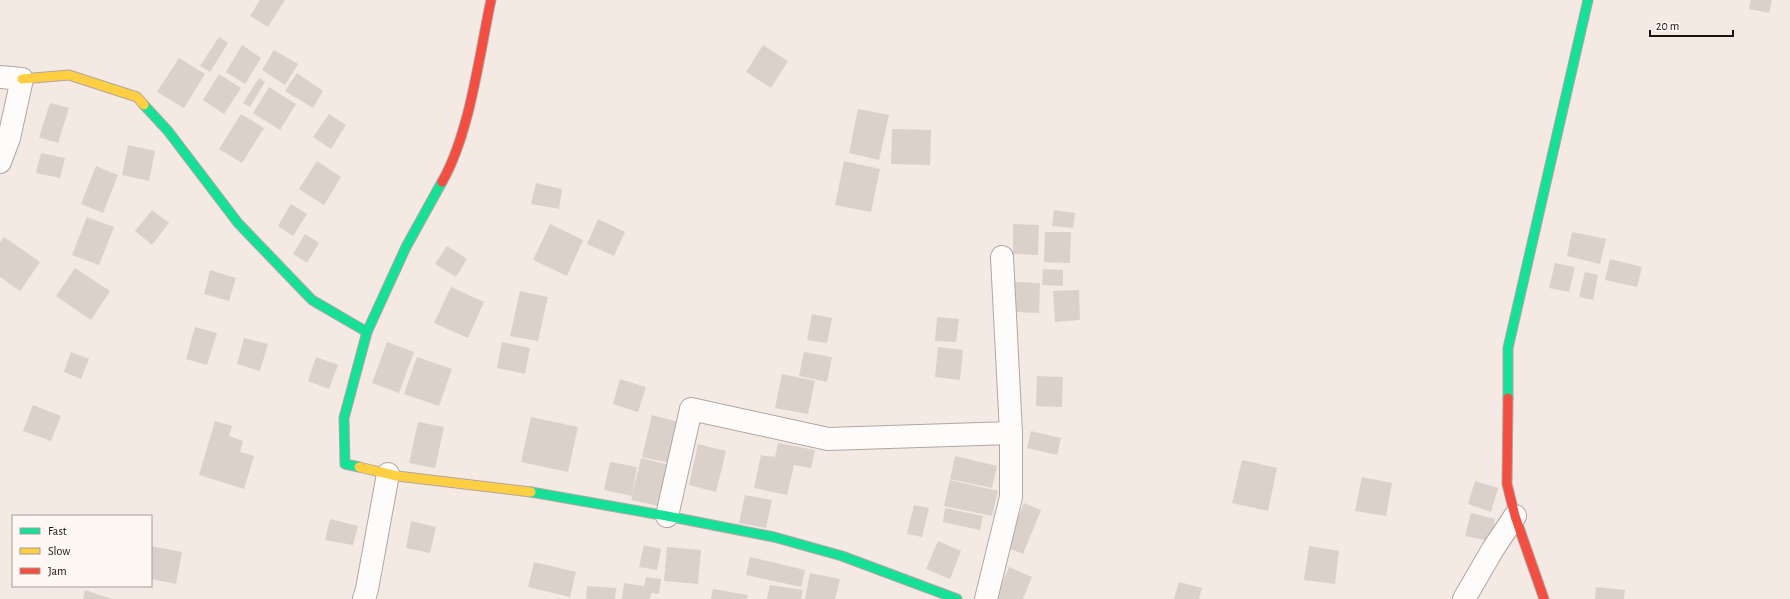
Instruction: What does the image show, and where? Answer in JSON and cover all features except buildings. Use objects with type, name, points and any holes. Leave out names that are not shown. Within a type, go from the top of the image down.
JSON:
[{"type":"street","points":[[491,0],[467,114],[450,168],[406,247],[367,332],[344,418],[345,464],[388,474],[524,491],[667,516],[774,537],[834,554],[957,599]]},
{"type":"street","points":[[1544,599],[1515,516],[1507,484],[1508,348],[1588,0]]},
{"type":"street","points":[[0,77],[22,79],[69,75],[137,97],[168,130],[238,223],[312,300],[367,332]]},
{"type":"street","points":[[0,162],[10,138],[22,79]]},
{"type":"street","points":[[986,599],[1011,497],[1011,433],[1002,257]]},
{"type":"street","points":[[667,516],[691,409],[828,439],[1011,433]]},
{"type":"street","points":[[364,599],[388,474]]},
{"type":"street","points":[[1464,599],[1493,549],[1515,516]]},
{"type":"traffic: fast","points":[[1508,398],[1508,348],[1588,0]]},
{"type":"traffic: fast","points":[[144,105],[168,131],[238,223],[312,300],[367,332]]},
{"type":"traffic: fast","points":[[359,467],[345,464],[344,418],[367,332],[406,247],[442,182]]},
{"type":"traffic: fast","points":[[531,492],[774,537],[842,556],[957,599]]},
{"type":"traffic: slow","points":[[22,79],[69,75],[137,97],[144,105]]},
{"type":"traffic: slow","points":[[359,467],[397,476],[531,492]]},
{"type":"traffic: jam","points":[[442,182],[452,162],[467,118],[491,0]]},
{"type":"traffic: jam","points":[[1508,398],[1507,484],[1515,516],[1544,599]]}]
